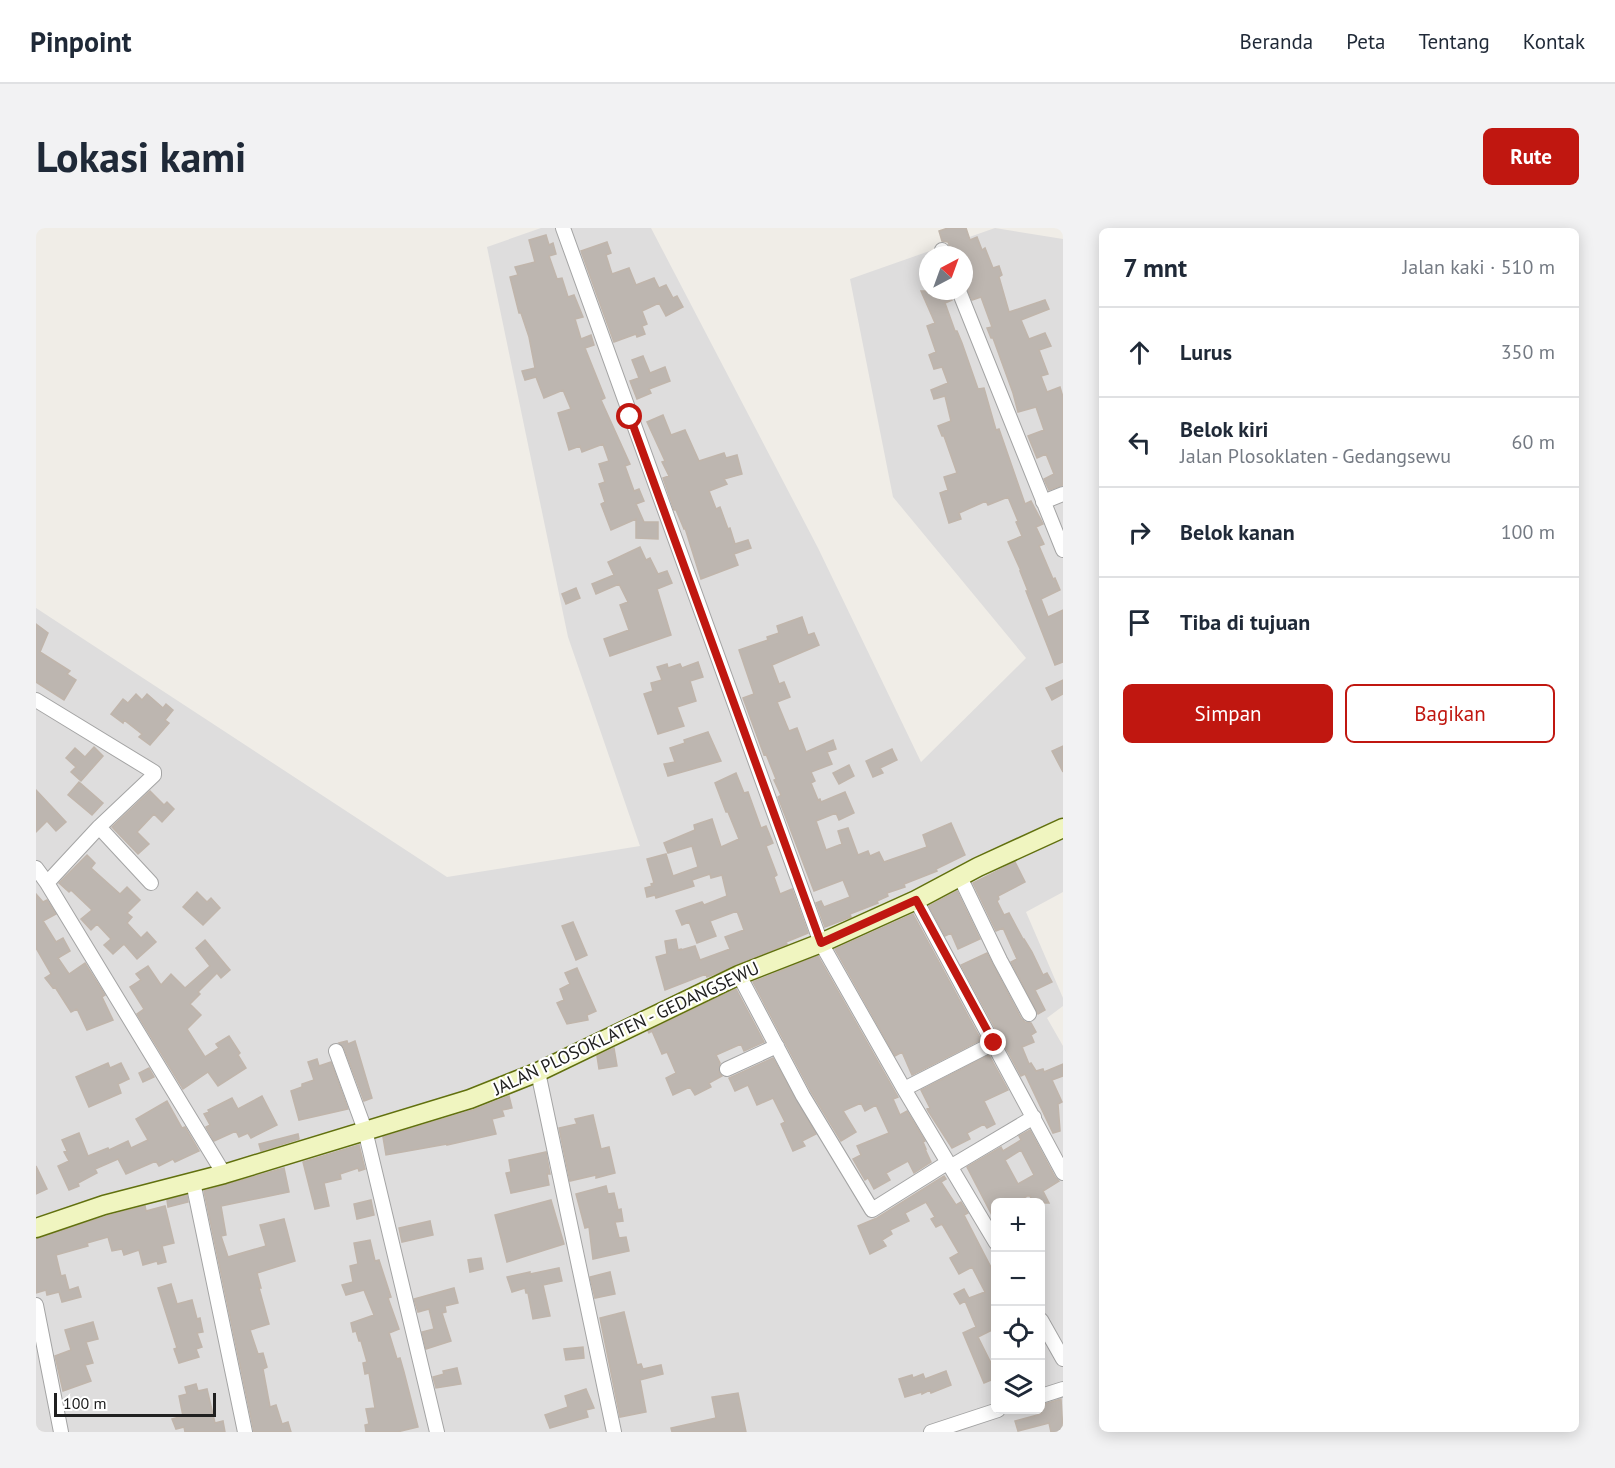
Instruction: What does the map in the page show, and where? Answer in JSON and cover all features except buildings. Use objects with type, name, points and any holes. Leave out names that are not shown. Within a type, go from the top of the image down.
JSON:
[{"type":"main road","name":"JALAN PLOSOKLATEN - GEDANGSEWU","points":[[36,1228],[104,1205],[224,1174],[470,1099],[538,1072],[739,975],[821,943],[916,900],[1063,828]]},
{"type":"street","points":[[563,228],[821,943],[904,1089],[991,1235]]},
{"type":"street","points":[[963,300],[1063,550]]},
{"type":"street","points":[[1043,502],[1063,494]]},
{"type":"street","points":[[36,699],[154,772],[154,775],[99,827],[47,883]]},
{"type":"street","points":[[99,827],[151,883]]},
{"type":"street","points":[[36,868],[224,1174]]},
{"type":"street","points":[[960,877],[1029,1014]]},
{"type":"street","points":[[916,900],[1063,1173]]},
{"type":"street","points":[[739,975],[803,1095],[872,1210],[1034,1117]]},
{"type":"street","points":[[904,1089],[994,1043]]},
{"type":"street","points":[[727,1069],[777,1046]]},
{"type":"street","points":[[336,1051],[365,1130],[437,1432]]},
{"type":"street","points":[[538,1072],[614,1432]]},
{"type":"street","points":[[193,1182],[245,1432]]},
{"type":"street","points":[[36,1305],[61,1432]]},
{"type":"street","points":[[1045,1327],[1063,1359]]},
{"type":"street","points":[[1045,1395],[1063,1389]]},
{"type":"street","points":[[932,1432],[991,1412]]},
{"type":"shaded area","points":[[541,228],[651,228],[818,548],[921,762],[1026,658],[893,497],[850,279],[919,255],[919,300],[973,300],[973,246],[944,246],[995,228],[1063,239],[1063,892],[1026,912],[1063,998],[1063,1006],[1047,1018],[1063,1046],[1063,1432],[36,1432],[36,608],[447,877],[640,846],[568,637],[487,247]]},
{"type":"route","points":[[630,417],[821,943],[916,900],[994,1043]]}]
